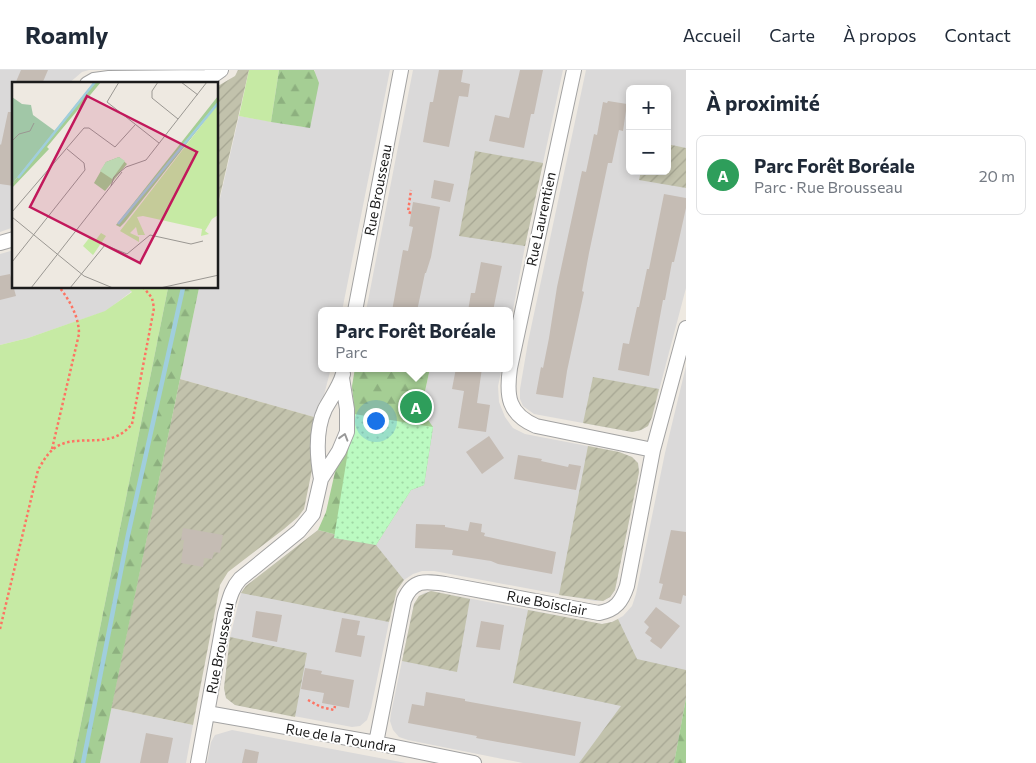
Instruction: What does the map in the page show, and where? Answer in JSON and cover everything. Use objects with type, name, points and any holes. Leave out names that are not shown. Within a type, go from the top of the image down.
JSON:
[{"type":"street","points":[[90,82],[109,78],[206,77],[222,70]]},
{"type":"street","name":"Rue Brousseau","points":[[356,307],[401,70]]},
{"type":"street","name":"Rue Laurentien","points":[[513,354],[574,70]]},
{"type":"street","name":"Rue Boisclair","points":[[376,743],[404,600],[413,587],[419,583],[427,581],[446,584],[599,613],[616,607],[623,599],[653,450],[686,328]]},
{"type":"street","name":"Rue Laurentien","points":[[510,372],[508,392],[510,403],[514,411],[528,423],[653,450]]},
{"type":"street","name":"Rue Brousseau","points":[[322,479],[318,452],[320,424],[324,411],[343,373]]},
{"type":"street","name":"Rue Brousseau","points":[[198,763],[225,614],[234,586],[247,572],[306,524],[316,505],[322,479],[347,432],[347,409],[343,373]]},
{"type":"street","name":"Rue de la Toundra","points":[[207,714],[376,743],[474,763]]},
{"type":"path","points":[[411,213],[408,212],[412,190]]},
{"type":"path","points":[[0,629],[38,470],[52,450],[79,334],[79,324],[76,316],[61,289]]},
{"type":"path","points":[[52,450],[62,444],[122,435],[132,424],[154,308],[152,298],[145,289]]},
{"type":"path","points":[[308,700],[321,707],[334,710],[335,706]]},
{"type":"shaded area","points":[[0,70],[89,70],[82,72],[70,82],[12,82],[12,228],[0,232]]},
{"type":"shaded area","points":[[238,70],[249,70],[219,200],[219,85],[235,76]]},
{"type":"shaded area","points":[[315,70],[390,70],[343,307],[318,307],[318,372],[330,372],[324,395],[314,417],[180,379],[199,289],[219,289],[219,203],[239,116],[303,127]]},
{"type":"shaded area","points":[[413,70],[563,70],[513,310],[513,307],[367,307]]},
{"type":"shaded area","points":[[586,70],[686,70],[686,288],[648,426],[632,432],[534,414],[523,406],[520,399],[528,342]]},
{"type":"shaded area","points":[[671,145],[686,148],[686,188],[639,180],[640,175],[671,175]]},
{"type":"shaded area","points":[[475,151],[543,163],[525,246],[459,236]]},
{"type":"shaded area","points":[[12,251],[12,289],[129,289],[132,291],[106,311],[28,338],[0,345],[0,254]]},
{"type":"shaded area","points":[[686,366],[686,698],[674,763],[523,763],[399,737],[393,730],[390,721],[391,713],[414,604],[419,596],[424,593],[431,591],[602,624],[612,622],[623,616],[632,606]]},
{"type":"shaded area","points":[[429,372],[501,372],[498,386],[499,402],[505,417],[513,428],[525,434],[619,452],[632,457],[638,463],[639,472],[615,590],[610,597],[603,601],[595,601],[434,571],[422,571],[404,580],[397,590],[371,708],[367,720],[360,726],[352,727],[235,705],[226,698],[224,688],[230,637],[241,593],[246,586],[318,530],[376,545],[411,490],[421,411]]},
{"type":"shaded area","points":[[593,377],[659,389],[648,426],[632,432],[583,423]]},
{"type":"shaded area","points":[[180,379],[314,417],[311,437],[313,465],[304,509],[284,529],[228,572],[220,585],[193,725],[111,708]]},
{"type":"shaded area","points":[[588,446],[619,452],[632,457],[638,463],[639,472],[615,590],[610,597],[603,601],[559,595]]},
{"type":"shaded area","points":[[318,530],[376,545],[404,580],[397,590],[389,622],[241,593],[246,586]]},
{"type":"shaded area","points":[[431,591],[470,599],[457,672],[402,661],[414,604],[419,596]]},
{"type":"shaded area","points":[[528,610],[602,624],[618,619],[637,659],[686,670],[686,698],[674,763],[579,763],[621,706],[513,683]]},
{"type":"shaded area","points":[[230,637],[307,653],[295,717],[235,705],[226,698],[224,688]]},
{"type":"shaded area","points":[[111,708],[193,725],[186,763],[100,763]]},
{"type":"shaded area","points":[[232,730],[406,763],[207,763],[211,742],[215,735]]},
{"type":"green space","points":[[249,70],[279,70],[271,122],[239,116]]},
{"type":"green space","points":[[279,70],[314,70],[319,83],[310,128],[271,122]]},
{"type":"green space","points":[[129,289],[168,289],[73,763],[0,763],[0,345],[28,338],[105,311],[132,292]]},
{"type":"green space","points":[[168,289],[199,289],[100,763],[73,763]]},
{"type":"green space","points":[[354,372],[429,372],[421,410],[433,427],[424,485],[411,490],[376,545],[318,530],[326,512],[337,463],[350,443],[355,416],[352,386]]},
{"type":"green space","points":[[354,414],[433,427],[424,485],[411,490],[376,545],[334,538]]},
{"type":"green space","points":[[686,698],[686,763],[674,763]]},
{"type":"building","points":[[21,70],[48,70],[43,82],[16,82]]},
{"type":"building","points":[[439,70],[463,70],[461,82],[470,84],[468,97],[459,96],[449,147],[423,142],[430,102],[433,102]]},
{"type":"building","points":[[520,70],[543,70],[534,114],[531,114],[524,148],[489,141],[495,115],[509,118]]},
{"type":"building","points":[[608,101],[626,104],[623,131],[619,130],[612,163],[608,163],[589,253],[582,291],[584,292],[563,398],[536,394],[541,367],[543,368],[557,287],[582,171],[586,172],[594,134],[597,135],[603,102],[607,103]]},
{"type":"building","points":[[8,112],[12,112],[12,186],[0,184],[1,145]]},
{"type":"building","points":[[434,180],[454,184],[450,202],[431,198]]},
{"type":"building","points":[[664,194],[686,198],[686,208],[674,262],[672,262],[665,300],[663,300],[649,376],[618,370],[623,343],[629,344],[647,269],[649,269]]},
{"type":"building","points":[[413,202],[440,207],[431,257],[425,273],[418,307],[393,307],[403,250],[408,251],[413,227],[409,226]]},
{"type":"building","points":[[481,262],[502,266],[494,307],[469,307],[471,293],[475,293]]},
{"type":"building","points":[[10,274],[12,289],[14,289],[16,296],[0,300],[0,276]]},
{"type":"building","points":[[455,372],[481,372],[477,403],[490,405],[486,432],[458,428],[464,391],[452,389]]},
{"type":"building","points":[[489,436],[504,458],[482,474],[466,452]]},
{"type":"building","points":[[518,455],[542,459],[541,461],[568,467],[569,464],[581,466],[576,490],[514,479]]},
{"type":"building","points":[[470,522],[482,524],[481,532],[485,533],[484,536],[556,552],[552,574],[452,555],[453,550],[415,548],[416,524],[445,525],[445,527],[468,531]]},
{"type":"building","points":[[183,528],[223,535],[220,553],[214,552],[212,559],[204,558],[203,567],[181,563],[184,540],[181,540]]},
{"type":"building","points":[[671,530],[686,532],[686,596],[683,595],[681,604],[659,599],[663,584],[659,583]]},
{"type":"building","points":[[656,607],[680,626],[661,649],[650,641],[652,638],[645,633],[649,627],[644,622]]},
{"type":"building","points":[[256,611],[282,615],[277,642],[252,637]]},
{"type":"building","points":[[342,618],[360,621],[357,635],[365,636],[361,657],[335,652]]},
{"type":"building","points":[[481,621],[504,625],[500,650],[476,647]]},
{"type":"building","points":[[305,668],[322,671],[321,674],[354,680],[349,708],[322,703],[324,693],[301,689]]},
{"type":"building","points":[[426,692],[581,722],[575,756],[476,738],[477,736],[408,723],[412,704],[424,706]]},
{"type":"building","points":[[146,733],[173,738],[168,763],[140,763]]},
{"type":"building","points":[[245,749],[259,752],[257,763],[242,763]]},
{"type":"waterway","points":[[83,763],[128,535],[183,289]]},
{"type":"place","name":"Parc Forêt Boréale","points":[[416,407]]}]
